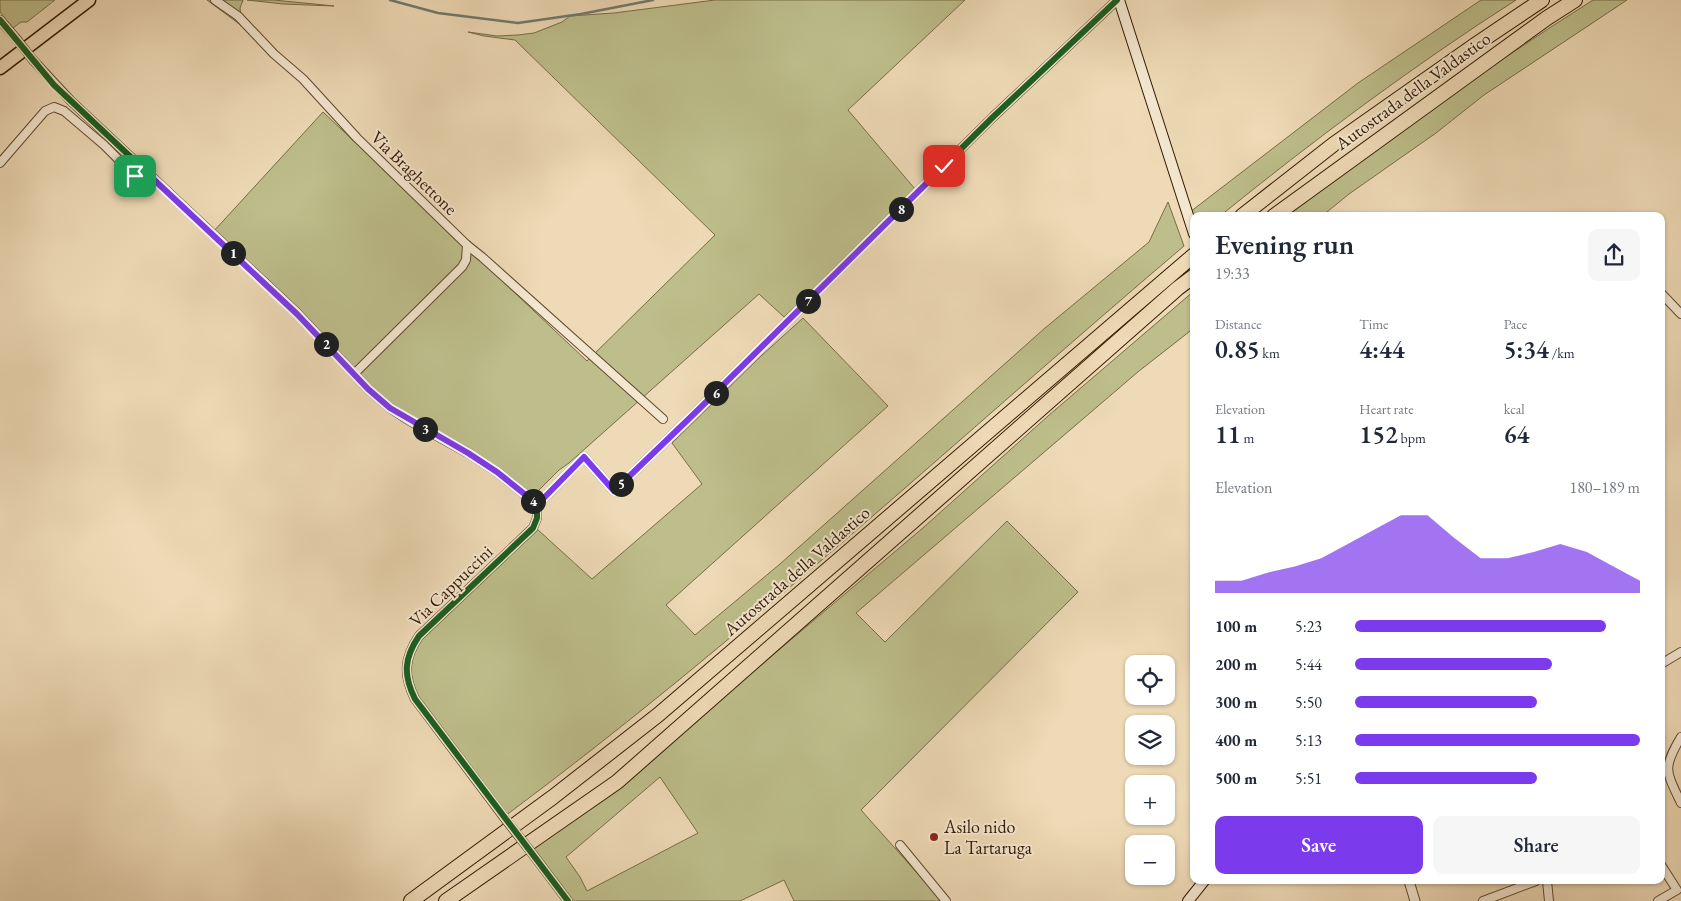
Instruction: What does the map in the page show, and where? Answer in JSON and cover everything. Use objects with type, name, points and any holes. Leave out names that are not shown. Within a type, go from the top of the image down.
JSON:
[{"type":"highway","points":[[0,68],[89,0]]},
{"type":"highway","name":"Autostrada della Valdastico","points":[[1247,212],[1342,138],[1542,0]]},
{"type":"highway","name":"Autostrada della Valdastico","points":[[1280,212],[1547,18],[1575,0]]},
{"type":"highway","name":"Autostrada della Valdastico","points":[[412,901],[553,798],[658,715],[1190,257]]},
{"type":"highway","points":[[446,901],[617,782],[1190,279]]},
{"type":"main road","points":[[1118,0],[1190,223]]},
{"type":"main road","points":[[1188,901],[1202,884]]},
{"type":"street","name":"Via Braghettone","points":[[215,0],[238,16],[274,54],[303,80],[357,138],[467,245],[663,419]]},
{"type":"street","points":[[0,20],[33,60],[71,101],[297,314],[368,389],[390,408],[497,472],[532,500],[536,506],[584,457],[614,491],[993,117],[1118,0]]},
{"type":"street","points":[[0,163],[45,111],[54,107],[64,111],[104,145],[135,176],[141,179],[149,175]]},
{"type":"street","points":[[354,374],[462,267],[466,260],[467,245]]},
{"type":"street","points":[[1665,297],[1681,314]]},
{"type":"street","name":"Via Cappuccini","points":[[536,506],[536,518],[533,528],[419,636],[407,659],[406,672],[408,686],[415,700],[568,901]]},
{"type":"street","points":[[1665,662],[1681,652]]},
{"type":"street","points":[[1681,737],[1668,761],[1667,772],[1681,803]]},
{"type":"street","points":[[900,845],[946,901]]},
{"type":"street","points":[[1658,901],[1677,890],[1665,872]]},
{"type":"street","points":[[1410,884],[1415,901]]},
{"type":"street","points":[[1483,901],[1528,884]]},
{"type":"street","points":[[1547,884],[1549,901]]},
{"type":"green space","points":[[0,0],[55,0],[27,22],[21,22],[13,28],[0,12]]},
{"type":"green space","points":[[207,0],[243,0],[240,8],[242,26]]},
{"type":"green space","points":[[247,0],[274,0],[334,6],[283,4]]},
{"type":"green space","points":[[715,0],[965,0],[848,110],[915,189],[869,239],[784,317],[759,294],[559,470],[534,495],[467,448],[425,426],[395,407],[374,390],[213,232],[323,112],[587,361],[715,235],[515,40],[468,32],[497,36],[534,33],[562,22],[570,16],[614,13]]},
{"type":"green space","points":[[1481,0],[1516,0],[1365,104],[1225,212],[1190,212],[1358,83]]},
{"type":"green space","points":[[1593,0],[1627,0],[1484,95],[1436,133],[1349,194],[1327,212],[1292,212],[1437,105],[1514,51]]},
{"type":"green space","points":[[1168,202],[1184,246],[765,609],[593,749],[505,816],[423,707],[411,681],[410,665],[415,649],[421,640],[537,529],[592,579],[702,484],[672,443],[761,356],[803,318],[888,406],[666,605],[695,635],[780,564],[1045,328],[1149,242]]},
{"type":"green space","points":[[1190,294],[1190,331],[1139,371],[856,613],[885,642],[1007,521],[1078,592],[861,810],[942,901],[794,901],[784,880],[740,901],[571,901],[530,849],[681,732],[924,527],[1048,416]],"holes":[[[660,777],[698,833],[587,891],[566,857]]]},
{"type":"waterway","points":[[390,0],[438,13],[518,23],[581,14],[653,0]]},
{"type":"cycle path","points":[[536,506],[584,457],[614,491],[993,117],[1117,0]]},
{"type":"cycle path","points":[[0,20],[54,85],[297,313],[368,389],[390,408],[410,421],[468,453],[497,472],[532,500],[537,511],[537,518],[533,528],[419,636],[410,652],[407,674],[415,699],[568,901]]},
{"type":"place","name":"Asilo nido La Tartaruga","points":[[934,837]]},
{"type":"route","points":[[135,176],[141,179],[149,175],[297,314],[368,389],[390,408],[497,472],[532,500],[536,506],[584,457],[614,491],[944,166]]}]
